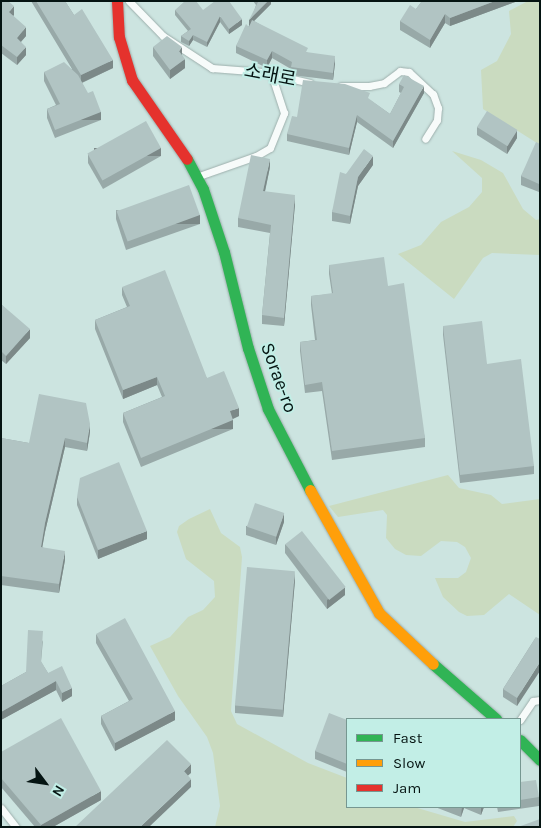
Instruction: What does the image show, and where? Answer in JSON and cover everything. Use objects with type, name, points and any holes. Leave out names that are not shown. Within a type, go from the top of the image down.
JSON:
[{"type":"street","name":"Sorae-ro","points":[[117,1],[119,36],[132,80],[141,97],[180,148],[196,177],[224,252],[248,348],[268,409],[342,549],[391,626],[495,718]]},
{"type":"street","points":[[521,741],[540,760]]},
{"type":"lane","name":"소래로","points":[[129,1],[163,36],[204,64],[224,70],[272,75],[319,84]]},
{"type":"lane","points":[[336,86],[370,86],[384,83],[400,71],[408,72],[433,94],[438,108],[436,120],[425,139]]},
{"type":"lane","points":[[196,177],[256,156],[270,148],[284,112],[272,75]]},
{"type":"lane","points":[[521,719],[533,701],[540,700]]},
{"type":"lane","points":[[1,808],[16,827]]},
{"type":"green space","points":[[528,1],[540,1],[540,145],[483,109],[481,70],[497,61],[511,34],[509,11]]},
{"type":"green space","points":[[452,151],[481,160],[503,173],[523,209],[536,220],[540,219],[540,255],[492,253],[483,258],[454,299],[398,254],[421,245],[441,222],[469,207],[482,192],[482,178]]},
{"type":"green space","points":[[448,475],[459,488],[491,495],[502,504],[540,499],[540,615],[509,594],[484,615],[467,616],[459,612],[443,597],[435,578],[458,578],[466,572],[471,558],[465,547],[457,542],[441,541],[421,556],[406,555],[395,549],[386,538],[387,515],[383,510],[338,517],[329,506]]},
{"type":"green space","points":[[210,509],[221,533],[240,547],[242,557],[231,711],[237,724],[308,763],[346,778],[346,808],[417,808],[465,822],[514,816],[517,821],[513,827],[215,827],[220,806],[213,753],[207,737],[178,696],[150,646],[170,637],[188,617],[203,610],[215,597],[214,581],[186,559],[177,532],[179,526]]},
{"type":"building","points":[[1,1],[8,1],[14,6],[9,12],[26,27],[17,38],[26,47],[17,57],[1,45]]},
{"type":"building","points":[[36,1],[65,1],[74,15],[82,9],[113,60],[81,75]]},
{"type":"building","points":[[185,1],[196,1],[203,10],[215,1],[229,1],[242,19],[229,29],[220,16],[207,42],[193,35],[189,41],[181,36],[191,29],[175,10]]},
{"type":"building","points":[[268,1],[249,20],[258,2]]},
{"type":"building","points":[[422,1],[495,1],[450,18],[445,14],[430,40],[400,21],[410,5],[416,9]]},
{"type":"building","points":[[252,20],[308,48],[306,52],[335,56],[333,73],[291,67],[292,62],[272,51],[267,60],[236,46],[246,24],[249,27]]},
{"type":"building","points":[[167,36],[182,47],[179,51],[185,59],[170,70],[153,47]]},
{"type":"building","points":[[64,62],[78,75],[88,93],[93,91],[101,112],[55,130],[47,109],[60,104],[44,72]]},
{"type":"building","points":[[404,75],[424,86],[393,141],[357,115],[349,148],[287,134],[292,116],[297,117],[303,80],[345,84],[370,93],[368,98],[390,114],[404,87],[399,84]]},
{"type":"building","points":[[487,111],[518,130],[507,146],[477,127]]},
{"type":"building","points":[[146,121],[161,148],[102,181],[87,153]]},
{"type":"building","points":[[536,142],[540,144],[539,184],[521,176]]},
{"type":"building","points":[[364,149],[373,156],[358,177],[350,216],[332,212],[340,172],[346,174]]},
{"type":"building","points":[[251,155],[270,159],[263,191],[295,195],[284,318],[262,315],[271,225],[238,218]]},
{"type":"building","points":[[189,185],[200,215],[128,241],[117,211]]},
{"type":"building","points":[[384,257],[388,286],[404,283],[425,438],[332,451],[322,382],[305,385],[300,342],[317,340],[311,296],[333,293],[329,265]]},
{"type":"building","points":[[165,270],[207,378],[224,371],[239,408],[230,411],[233,420],[141,458],[123,413],[165,396],[157,377],[123,390],[95,320],[130,306],[122,287]]},
{"type":"building","points":[[1,304],[30,329],[6,356],[1,351]]},
{"type":"building","points":[[482,321],[487,364],[521,359],[534,466],[460,475],[443,326]]},
{"type":"building","points":[[39,394],[86,403],[90,424],[87,443],[65,438],[45,523],[41,547],[65,551],[59,584],[1,576],[1,438],[29,443]]},
{"type":"building","points":[[119,462],[147,531],[98,550],[77,497],[80,478]]},
{"type":"building","points":[[255,503],[284,513],[276,537],[247,527]]},
{"type":"building","points":[[302,531],[346,587],[329,600],[285,544]]},
{"type":"building","points":[[247,567],[295,571],[283,710],[235,705]]},
{"type":"building","points":[[125,618],[175,711],[115,743],[101,716],[133,699],[96,634]]},
{"type":"building","points":[[28,630],[43,631],[41,661],[48,673],[62,666],[72,688],[62,693],[56,681],[1,712],[1,686],[26,672]]},
{"type":"building","points":[[536,637],[540,639],[540,662],[517,698],[503,689]]},
{"type":"building","points":[[329,713],[346,720],[346,764],[315,751]]},
{"type":"building","points":[[61,718],[101,791],[41,825],[1,778],[1,752]]},
{"type":"building","points":[[167,740],[191,764],[184,771],[191,779],[140,827],[75,827]]},
{"type":"building","points":[[536,780],[539,797],[521,800],[521,782]]},
{"type":"building","points":[[540,819],[540,827],[518,827]]},
{"type":"traffic: fast","points":[[187,159],[203,189],[224,252],[248,348],[268,409],[310,490]]},
{"type":"traffic: fast","points":[[433,664],[495,718]]},
{"type":"traffic: fast","points":[[521,741],[540,760]]},
{"type":"traffic: slow","points":[[310,490],[379,613],[433,664]]},
{"type":"traffic: jam","points":[[117,1],[119,37],[132,80],[187,159]]}]
